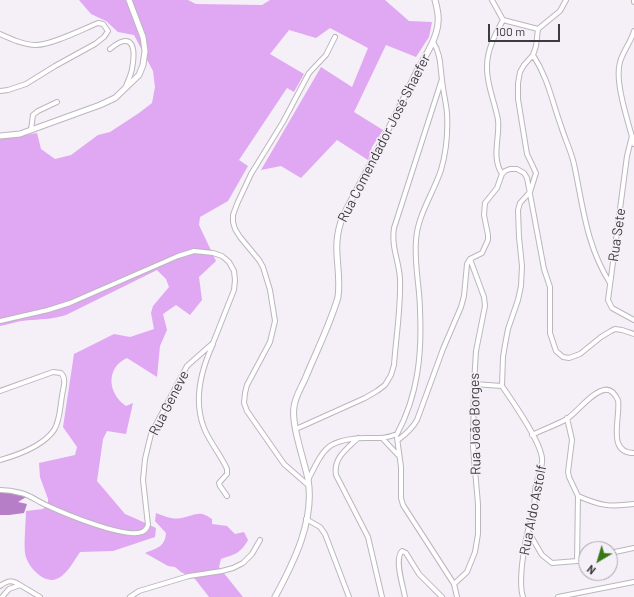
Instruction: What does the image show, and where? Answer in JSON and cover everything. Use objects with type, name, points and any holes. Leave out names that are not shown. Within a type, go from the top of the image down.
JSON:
[{"type":"street","points":[[0,136],[20,134],[100,105],[115,98],[126,89],[138,75],[143,65],[145,51],[143,37],[129,0]]},
{"type":"street","name":"Rua Comendador José Shaefer","points":[[275,597],[286,577],[301,540],[306,519],[308,483],[296,429],[294,413],[295,403],[338,297],[339,289],[336,249],[338,230],[343,216],[433,42],[439,21],[435,0]]},
{"type":"street","points":[[492,0],[503,20],[538,29]]},
{"type":"street","points":[[474,384],[502,386],[503,357],[508,329],[521,286],[522,266],[518,230],[518,210],[520,204],[529,194],[536,173],[527,154],[518,99],[520,72],[533,55],[536,46],[538,29],[560,11],[566,0]]},
{"type":"street","points":[[398,440],[409,432],[417,420],[443,349],[461,307],[464,296],[466,267],[470,259],[482,253],[488,240],[484,208],[485,203],[498,188],[502,174],[496,149],[498,120],[488,77],[487,66],[491,45],[503,20]]},
{"type":"street","points":[[0,34],[22,42],[38,45],[70,35],[98,23],[103,24],[108,31],[104,37],[95,44],[26,84],[0,91]]},
{"type":"street","points":[[634,31],[620,62],[618,73],[623,102],[634,144]]},
{"type":"street","points":[[335,37],[326,55],[310,73],[283,122],[251,174],[237,204],[233,222],[240,237],[259,260],[262,267],[270,290],[275,321],[270,342],[247,385],[244,393],[244,403],[246,411],[284,464],[308,483],[319,457],[328,446],[345,440],[358,438],[383,439],[397,434]]},
{"type":"street","points":[[110,49],[118,42],[125,40],[129,41],[131,44],[133,59],[132,70],[126,89]]},
{"type":"street","points":[[433,42],[439,55],[447,113],[444,155],[441,170],[421,219],[416,242],[420,311],[418,376],[411,404],[397,434],[403,505],[454,584],[457,597]]},
{"type":"street","points":[[533,55],[546,79],[574,162],[590,241],[610,283]]},
{"type":"street","points":[[296,429],[365,398],[385,385],[391,375],[394,365],[400,279],[392,240],[394,228],[442,79]]},
{"type":"street","points":[[32,130],[33,115],[56,102]]},
{"type":"street","name":"Rua Sete","points":[[632,136],[627,156],[610,283],[609,303],[617,311],[634,320]]},
{"type":"street","points":[[502,174],[507,170],[515,169],[522,171],[526,175],[544,269],[550,287],[550,334],[556,351],[563,357],[570,358],[580,354],[611,331],[622,330],[634,334]]},
{"type":"street","name":"Rua Geneve","points":[[0,321],[48,310],[70,303],[178,256],[194,252],[213,253],[222,256],[229,262],[234,271],[234,290],[213,343],[187,366],[151,434],[145,459],[143,480],[148,525],[142,532],[136,533],[108,529],[45,504],[22,493],[0,490]]},
{"type":"street","name":"Rua João Borges","points":[[454,584],[467,572],[476,552],[478,534],[478,504],[473,447],[474,384],[476,351],[485,306],[484,297],[470,259]]},
{"type":"street","points":[[213,343],[205,361],[200,384],[198,405],[204,428],[228,469],[227,474],[219,483],[227,496]]},
{"type":"street","points":[[0,391],[53,372],[61,373],[65,379],[58,419],[54,429],[45,439],[19,454],[0,460]]},
{"type":"street","name":"Rua Aldo Astolf","points":[[502,386],[516,406],[532,434],[540,451],[542,464],[536,485],[533,516],[528,531],[521,571],[521,590],[523,597]]},
{"type":"street","points":[[532,434],[567,418],[599,392],[606,389],[611,390],[615,394],[618,403],[616,436],[618,444],[625,452],[634,453]]},
{"type":"street","points":[[567,418],[572,440],[568,472],[578,496],[578,541]]},
{"type":"street","points":[[358,438],[339,458],[335,469],[336,475],[368,536],[382,597]]},
{"type":"street","points":[[383,439],[396,451],[400,457]]},
{"type":"street","points":[[578,496],[603,505],[612,506],[634,504]]},
{"type":"street","points":[[306,519],[320,527],[325,534],[349,597]]},
{"type":"street","points":[[528,531],[542,555],[552,563],[578,561]]},
{"type":"street","points":[[130,597],[139,591],[189,576],[222,572],[238,566],[252,554],[260,540]]},
{"type":"street","points":[[618,552],[634,548]]},
{"type":"street","points":[[405,597],[398,562],[399,555],[402,551],[406,553],[424,580],[442,597]]},
{"type":"street","points":[[0,586],[10,581],[14,581],[40,597]]},
{"type":"street","points":[[558,597],[634,582]]},
{"type":"street","points":[[2,597],[9,590],[20,585]]},
{"type":"shaded area","points":[[79,0],[188,0],[196,4],[262,5],[270,0],[385,0],[409,21],[432,22],[429,37],[416,57],[386,45],[354,112],[383,130],[372,147],[368,160],[337,140],[301,178],[281,166],[261,170],[321,67],[352,87],[368,48],[330,28],[316,38],[289,30],[270,54],[304,74],[294,92],[287,88],[239,160],[248,166],[228,201],[200,217],[199,225],[216,261],[199,277],[202,300],[190,315],[176,305],[163,314],[167,330],[160,346],[157,377],[127,358],[120,362],[112,374],[115,395],[126,406],[133,403],[126,434],[107,431],[103,439],[97,481],[125,514],[156,528],[155,537],[113,551],[80,552],[63,575],[52,580],[46,579],[39,575],[31,567],[27,560],[25,553],[26,511],[43,509],[48,503],[40,477],[39,463],[75,455],[77,447],[63,427],[74,354],[114,334],[130,337],[154,329],[151,313],[153,306],[169,287],[166,279],[157,270],[66,315],[0,326],[0,139],[37,133],[41,149],[55,159],[71,155],[98,135],[110,132],[152,103],[155,87],[153,71],[134,35],[118,32],[106,21],[91,14]]},
{"type":"shaded area","points":[[0,493],[10,493],[26,497],[18,502],[27,504],[24,513],[0,515]]},
{"type":"shaded area","points":[[156,513],[175,518],[203,514],[212,519],[212,524],[227,526],[235,534],[244,532],[248,540],[245,545],[237,553],[221,559],[219,567],[243,597],[209,597],[195,579],[181,572],[175,567],[168,566],[145,553],[160,546],[165,538],[166,533],[155,521]]}]
